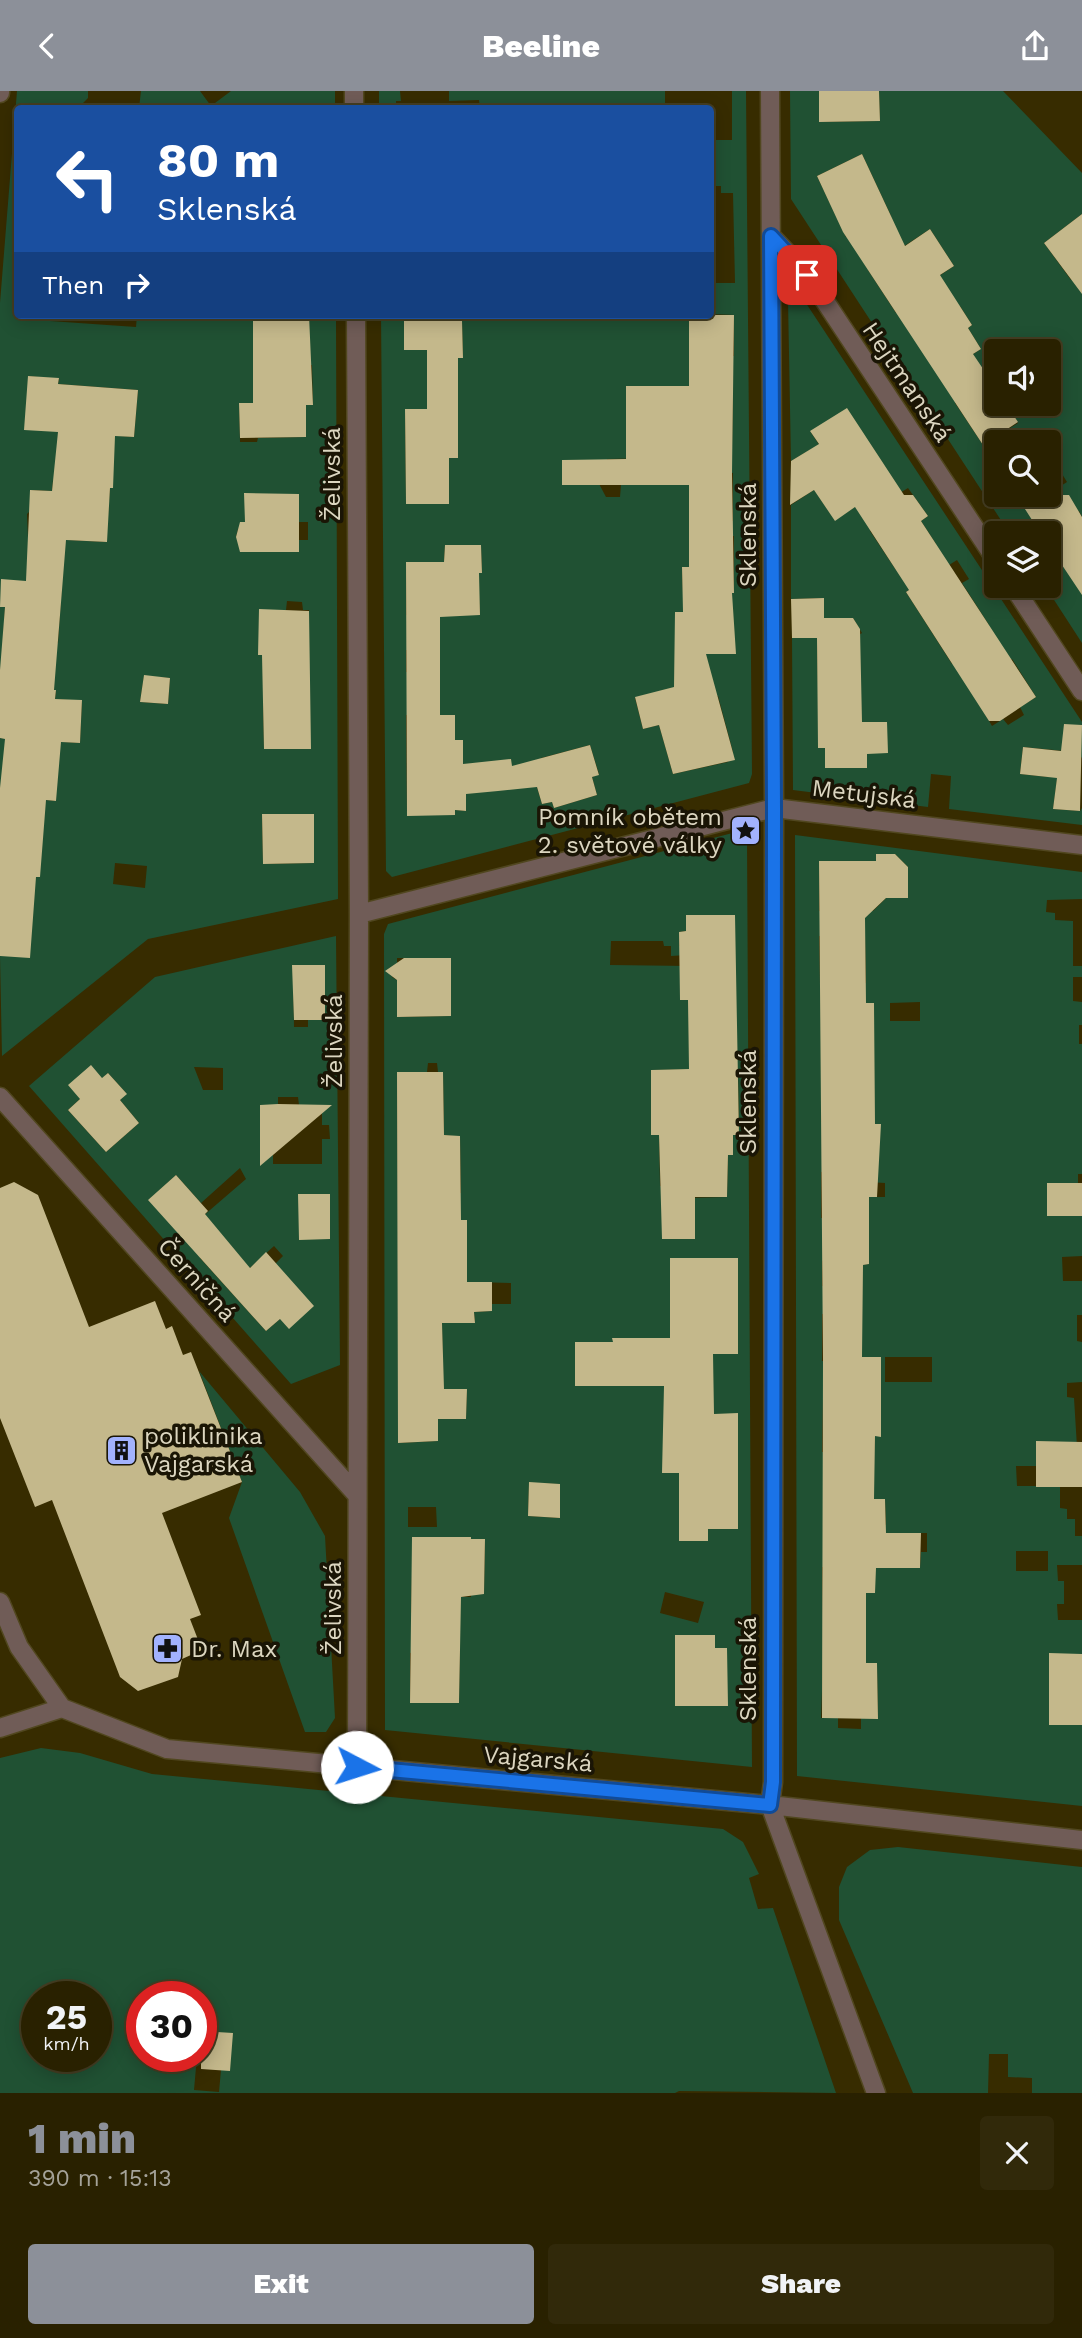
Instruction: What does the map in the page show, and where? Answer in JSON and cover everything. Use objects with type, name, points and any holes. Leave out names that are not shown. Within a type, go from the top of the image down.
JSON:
[{"type":"street","name":"Sklenská","points":[[770,91],[774,808],[773,1782],[770,1805],[876,2093]]},
{"type":"street","name":"Hejtmanská","points":[[771,236],[807,275],[984,542]]},
{"type":"street","name":"Želivská","points":[[356,319],[359,914],[357,1767]]},
{"type":"street","points":[[1021,598],[1082,691]]},
{"type":"street","name":"Metujská","points":[[359,914],[774,808],[1082,845]]},
{"type":"street","name":"Černičná","points":[[0,1097],[358,1495]]},
{"type":"street","points":[[0,1602],[19,1647],[62,1708],[0,1728]]},
{"type":"street","name":"Vajgarská","points":[[62,1708],[167,1749],[770,1805],[1082,1840]]},
{"type":"green space","points":[[17,91],[88,91],[88,98],[83,103],[85,105],[16,105]]},
{"type":"green space","points":[[141,91],[200,91],[210,105],[139,105]]},
{"type":"green space","points":[[231,91],[335,91],[335,105],[212,105]]},
{"type":"green space","points":[[379,91],[400,91],[401,101],[396,101],[396,105],[379,105]]},
{"type":"green space","points":[[449,91],[665,91],[665,105],[480,105],[479,100],[449,101]]},
{"type":"green space","points":[[732,91],[746,91],[752,774],[749,783],[392,877],[386,871],[381,319],[404,319],[404,350],[427,350],[463,358],[462,320],[445,319],[689,319],[689,377],[720,377],[721,356],[734,356],[734,315],[714,314],[714,283],[735,283],[733,193],[721,193],[721,186],[714,186],[714,140],[732,140]],"holes":[[[626,386],[664,386],[626,415]],[[733,399],[732,447],[699,448]],[[405,409],[458,409],[457,458],[449,458],[449,504],[406,504]],[[655,458],[621,485],[620,497],[606,497],[597,480],[607,477],[607,459]],[[701,473],[733,473],[733,521],[701,521]],[[689,536],[734,536],[734,593],[683,593],[682,568],[689,567]],[[445,545],[481,546],[482,573],[474,573],[480,615],[406,615],[406,562],[444,562]],[[406,650],[440,651],[440,672],[406,672]],[[718,696],[733,752],[728,762],[673,774],[659,725],[643,729],[635,698],[673,708]],[[406,715],[455,715],[455,740],[463,741],[466,811],[455,810],[455,814],[407,815]],[[590,745],[599,774],[592,777],[597,795],[554,808],[552,802],[542,804],[536,784],[541,758]]]},
{"type":"green space","points":[[790,91],[819,91],[820,122],[880,121],[879,91],[1003,91],[1082,173],[1082,214],[1044,243],[1071,280],[1082,273],[1082,517],[1079,511],[1061,523],[1002,521],[992,507],[1061,507],[1061,486],[1067,482],[1061,472],[1061,430],[1007,430],[1018,423],[1014,416],[1061,416],[1061,339],[984,339],[984,384],[955,403],[984,444],[984,494],[791,199]],"holes":[[[862,154],[891,216],[846,237],[817,176]],[[930,229],[954,266],[927,284],[930,290],[896,313],[868,270]],[[960,306],[972,325],[968,328],[981,349],[939,376]]]},
{"type":"green space","points":[[14,128],[14,319],[50,319],[136,327],[137,319],[336,319],[338,899],[148,939],[2,1056],[0,956],[36,877],[40,877],[0,827],[0,738],[80,743],[82,701],[55,699],[56,691],[0,687],[0,303]],"holes":[[[255,364],[312,365],[313,405],[306,405],[306,437],[258,438],[257,442],[240,442],[239,403],[254,403]],[[28,376],[59,379],[58,384],[138,390],[134,437],[77,433]],[[53,480],[110,488],[106,542],[28,538],[27,514],[30,511],[32,490],[52,491]],[[245,494],[299,494],[299,522],[308,522],[308,540],[299,540],[299,552],[236,537],[238,529],[245,522]],[[62,584],[58,643],[3,640],[5,607],[1,607]],[[287,601],[302,602],[303,610],[309,610],[309,655],[259,655],[259,610],[286,610]],[[144,676],[170,678],[168,704],[140,702]],[[310,701],[310,748],[264,749],[263,702]],[[58,772],[55,801],[26,798]],[[262,814],[313,814],[314,863],[263,864]],[[115,863],[147,866],[145,888],[113,884]]]},
{"type":"green space","points":[[798,291],[984,573],[984,598],[1000,598],[1082,722],[1080,759],[1075,752],[1023,747],[1020,774],[1048,777],[1058,772],[1053,809],[1080,811],[1082,808],[1082,825],[949,809],[951,776],[931,774],[928,807],[793,790],[792,638],[819,638],[818,685],[851,640],[862,633],[853,618],[824,618],[824,598],[791,599],[791,505],[826,482],[823,463],[813,448],[791,461],[788,300]],"holes":[[[810,431],[881,494],[859,504],[835,520],[819,497],[843,481]],[[908,488],[928,516],[921,521],[936,544],[896,570],[870,531],[891,518],[882,504]],[[957,560],[969,579],[962,583],[989,625],[981,647],[952,664],[906,592]],[[1012,659],[1036,697],[1020,707],[1024,715],[1008,725],[1003,719],[992,726],[969,686]],[[818,722],[887,722],[867,754],[867,768],[826,768],[825,748],[818,748]]]},
{"type":"green space","points":[[1061,554],[1082,569],[1082,643],[1053,598],[1061,598]]},
{"type":"green space","points":[[740,831],[747,838],[752,1767],[385,1730],[384,934],[388,924]],"holes":[[[686,931],[736,1020],[688,1000],[689,966],[610,965],[611,941],[663,941],[664,946],[671,946],[671,956],[687,955],[687,946],[679,946],[679,932]],[[397,958],[451,958],[451,1016],[397,1017],[397,980],[392,977],[392,967],[397,963]],[[428,1063],[437,1063],[438,1072],[443,1073],[444,1135],[460,1137],[461,1193],[398,1193],[397,1073],[427,1072]],[[738,1069],[739,1135],[733,1135],[733,1155],[728,1155],[727,1197],[688,1198],[688,1186],[660,1186],[659,1135],[651,1135],[651,1070]],[[426,1220],[467,1220],[467,1280]],[[695,1220],[694,1239],[662,1239]],[[670,1258],[713,1354],[713,1365],[672,1354]],[[476,1282],[511,1283],[511,1304],[492,1304],[491,1311],[474,1312],[475,1322],[442,1323],[443,1376],[399,1305]],[[613,1338],[656,1338],[619,1386],[575,1386],[575,1342],[613,1342]],[[399,1389],[467,1389],[466,1418],[438,1419],[438,1441],[399,1443]],[[738,1414],[708,1529],[708,1541],[679,1541],[679,1501],[706,1473]],[[529,1483],[560,1484],[560,1518],[528,1516]],[[408,1507],[436,1507],[437,1527],[408,1527]],[[413,1537],[470,1537],[485,1540],[484,1594],[471,1594],[471,1597],[440,1597],[439,1613],[411,1613]],[[665,1592],[704,1602],[698,1623],[660,1613]],[[688,1635],[714,1635],[715,1648],[727,1648],[727,1706],[675,1706],[675,1648],[688,1647]],[[460,1643],[459,1703],[410,1702],[410,1653]]]},
{"type":"green space","points":[[795,835],[1082,872],[1082,899],[1047,900],[1046,912],[1055,913],[1055,920],[1073,921],[1073,966],[1082,966],[1082,977],[1073,977],[1073,1001],[1082,1002],[1079,1044],[1082,1044],[1082,1174],[1078,1174],[1078,1183],[1048,1183],[1082,1216],[1082,1256],[1062,1257],[1063,1281],[1082,1281],[1082,1315],[1077,1315],[1077,1341],[1082,1342],[1082,1382],[1067,1383],[1067,1397],[1074,1398],[1077,1447],[1060,1481],[1060,1508],[1067,1509],[1067,1519],[1075,1519],[1075,1536],[1082,1536],[1082,1565],[1057,1565],[1058,1581],[1064,1581],[1064,1604],[1057,1604],[1058,1620],[1082,1620],[1082,1654],[1049,1654],[1049,1724],[1082,1725],[1082,1806],[797,1776]],"holes":[[[877,854],[895,854],[908,867],[908,893],[903,898],[886,898],[873,911],[819,911],[819,862],[876,862]],[[865,935],[866,983],[820,984],[819,936]],[[920,1002],[920,1021],[890,1021],[890,1003]],[[821,1096],[872,1124],[821,1122]],[[844,1171],[868,1182],[885,1183],[885,1197],[869,1197],[869,1218],[821,1218],[821,1172]],[[869,1247],[869,1264],[860,1265],[859,1286],[822,1286],[822,1261]],[[822,1314],[862,1314],[845,1362],[822,1361]],[[885,1357],[932,1357],[932,1382],[885,1382]],[[875,1398],[875,1413],[881,1413],[881,1436],[875,1436],[874,1452],[822,1452],[823,1399]],[[1036,1442],[1049,1486],[1017,1486],[1016,1466],[1036,1466]],[[823,1485],[873,1499],[885,1499],[886,1525]],[[901,1533],[927,1533],[927,1552],[921,1552],[920,1568],[900,1552]],[[1016,1551],[1048,1551],[1048,1571],[1016,1571]],[[822,1567],[865,1567],[875,1576],[875,1593],[866,1593],[866,1616],[823,1617]],[[823,1663],[877,1663],[878,1718],[861,1718],[861,1729],[838,1728],[838,1718],[821,1718]]]},
{"type":"green space","points":[[336,936],[340,1365],[291,1384],[29,1086],[155,977]],"holes":[[[293,966],[308,1020],[308,1027],[294,1027]],[[194,1067],[223,1068],[223,1090],[203,1090]],[[108,1073],[126,1093],[120,1100],[139,1123],[106,1152],[68,1110]],[[278,1097],[298,1097],[299,1105],[322,1105],[322,1125],[329,1125],[330,1139],[322,1139],[322,1164],[273,1164],[273,1136],[260,1136],[260,1105],[278,1105]],[[240,1168],[246,1179],[181,1235],[149,1200],[176,1175],[201,1203]],[[299,1194],[330,1195],[330,1239],[299,1239]],[[274,1246],[283,1256],[273,1266],[280,1319],[266,1331],[200,1258],[250,1268]]]},
{"type":"green space","points":[[199,1371],[300,1492],[325,1536],[335,1718],[326,1732],[305,1732],[229,1518],[242,1482]]},
{"type":"green space","points":[[41,1748],[80,1753],[152,1774],[723,1829],[743,1842],[759,1874],[749,1878],[758,1909],[773,1908],[836,2093],[679,2091],[0,2093],[0,1758]]},
{"type":"green space","points":[[898,1847],[1082,1867],[1082,2093],[1032,2093],[1032,2078],[1008,2077],[1008,2054],[989,2054],[988,2093],[913,2093],[839,1920],[839,1887],[847,1867],[870,1850]]},
{"type":"building","points":[[819,91],[879,91],[880,121],[819,122]]},
{"type":"building","points":[[862,154],[905,246],[930,229],[954,266],[940,275],[972,325],[968,328],[981,349],[973,354],[984,370],[984,416],[1014,416],[1018,422],[1006,430],[984,430],[983,445],[843,232],[817,176]]},
{"type":"building","points":[[1082,214],[1082,294],[1044,243]]},
{"type":"building","points":[[714,315],[734,315],[732,593],[736,654],[706,654],[735,760],[673,774],[659,725],[643,729],[635,697],[674,687],[675,612],[683,612],[682,567],[689,567],[689,485],[562,485],[562,460],[626,459],[626,386],[689,386],[689,319],[714,319]]},
{"type":"building","points":[[253,319],[309,319],[313,405],[306,405],[306,437],[240,438],[239,403],[253,403]]},
{"type":"building","points":[[404,319],[462,320],[463,358],[458,358],[458,458],[449,458],[449,504],[406,504],[405,409],[427,409],[427,350],[404,350]]},
{"type":"building","points":[[28,376],[59,378],[58,384],[138,390],[134,437],[115,436],[107,542],[66,540],[54,690],[55,699],[82,700],[80,743],[61,742],[56,801],[46,800],[40,877],[36,877],[30,958],[0,956],[0,788],[5,739],[0,738],[0,670],[5,607],[0,607],[1,579],[26,581],[30,490],[52,491],[58,432],[24,430]]},
{"type":"building","points":[[847,408],[904,495],[913,495],[928,516],[921,521],[1036,697],[1000,721],[989,721],[855,507],[835,521],[814,490],[790,505],[791,461],[819,444],[810,431]]},
{"type":"building","points":[[244,493],[299,494],[299,552],[240,552],[236,537],[240,522],[245,522]]},
{"type":"building","points":[[1061,495],[1069,495],[1082,517],[1082,595],[1061,564],[1061,521],[1033,521],[1024,507],[1061,507]]},
{"type":"building","points":[[445,545],[481,545],[480,615],[440,617],[440,715],[455,715],[455,740],[463,740],[463,764],[511,759],[512,766],[590,745],[599,775],[592,777],[597,795],[554,808],[552,802],[542,804],[537,787],[466,794],[466,811],[455,810],[455,815],[407,816],[406,562],[444,562]]},
{"type":"building","points":[[824,598],[824,618],[853,618],[860,629],[862,722],[887,722],[888,753],[867,754],[867,768],[825,768],[825,748],[818,748],[817,638],[792,638],[791,599]]},
{"type":"building","points":[[259,609],[309,611],[311,749],[264,749],[262,655],[258,655]]},
{"type":"building","points":[[144,675],[170,678],[168,704],[140,702]]},
{"type":"building","points":[[1064,724],[1082,725],[1080,811],[1053,809],[1057,778],[1020,774],[1023,747],[1061,751]]},
{"type":"building","points":[[262,814],[314,814],[314,863],[263,864]]},
{"type":"building","points":[[876,854],[895,854],[908,867],[908,898],[886,898],[865,918],[866,1003],[874,1003],[875,1124],[881,1124],[877,1197],[869,1197],[869,1264],[863,1265],[862,1357],[881,1357],[881,1437],[875,1436],[874,1499],[885,1499],[886,1533],[921,1533],[920,1568],[876,1568],[875,1593],[866,1593],[866,1663],[877,1663],[878,1719],[822,1718],[823,1361],[819,861],[876,861]]},
{"type":"building","points":[[686,915],[735,915],[739,1135],[733,1135],[733,1155],[728,1155],[727,1197],[695,1197],[695,1239],[662,1239],[659,1135],[651,1135],[651,1070],[689,1069],[688,1000],[680,1000],[679,932],[686,931]]},
{"type":"building","points":[[404,958],[451,958],[451,1016],[397,1017],[397,980],[385,971]]},
{"type":"building","points":[[292,965],[325,965],[325,1020],[294,1020]]},
{"type":"building","points":[[91,1065],[102,1078],[108,1073],[127,1094],[120,1100],[139,1123],[106,1152],[68,1110],[80,1099],[68,1085]]},
{"type":"building","points":[[397,1072],[443,1072],[444,1135],[460,1136],[461,1220],[467,1220],[467,1282],[492,1282],[492,1311],[474,1312],[475,1323],[442,1323],[444,1389],[467,1389],[466,1419],[438,1419],[438,1441],[398,1443]]},
{"type":"building","points":[[278,1104],[332,1105],[260,1166],[260,1105]]},
{"type":"building","points":[[176,1175],[208,1211],[205,1214],[250,1268],[266,1252],[314,1306],[289,1329],[280,1319],[266,1331],[148,1200]]},
{"type":"building","name":"poliklinika Vajgarská","points":[[14,1182],[38,1195],[89,1327],[155,1301],[166,1329],[172,1326],[183,1355],[191,1352],[242,1482],[162,1513],[201,1615],[190,1619],[202,1650],[182,1659],[178,1677],[138,1691],[120,1677],[52,1500],[35,1507],[0,1418],[0,1188]]},
{"type":"building","points":[[1047,1183],[1082,1183],[1082,1216],[1047,1216]]},
{"type":"building","points":[[298,1194],[330,1194],[330,1239],[299,1240]]},
{"type":"building","points":[[670,1258],[738,1258],[738,1354],[713,1354],[714,1414],[738,1413],[738,1529],[708,1529],[708,1541],[679,1541],[679,1473],[662,1473],[664,1386],[575,1386],[575,1342],[613,1342],[612,1338],[670,1338]]},
{"type":"building","points":[[1036,1441],[1082,1442],[1082,1487],[1036,1487]]},
{"type":"building","points":[[529,1482],[560,1484],[560,1518],[528,1516]]},
{"type":"building","points":[[412,1537],[485,1539],[484,1594],[461,1597],[459,1703],[410,1703]]},
{"type":"building","points":[[675,1635],[715,1635],[715,1648],[727,1648],[728,1706],[675,1706]]},
{"type":"building","points":[[1049,1653],[1082,1654],[1082,1725],[1049,1725]]},
{"type":"building","points":[[217,2032],[233,2033],[230,2071],[217,2070]]},
{"type":"place","name":"Pomník obětem 2. světové války","points":[[745,831]]},
{"type":"place","name":"poliklinika Vajgarská","points":[[121,1450]]},
{"type":"place","name":"Dr. Max","points":[[168,1649]]},
{"type":"route","points":[[357,1767],[770,1805],[773,1782],[774,808],[771,236],[807,275]]}]
